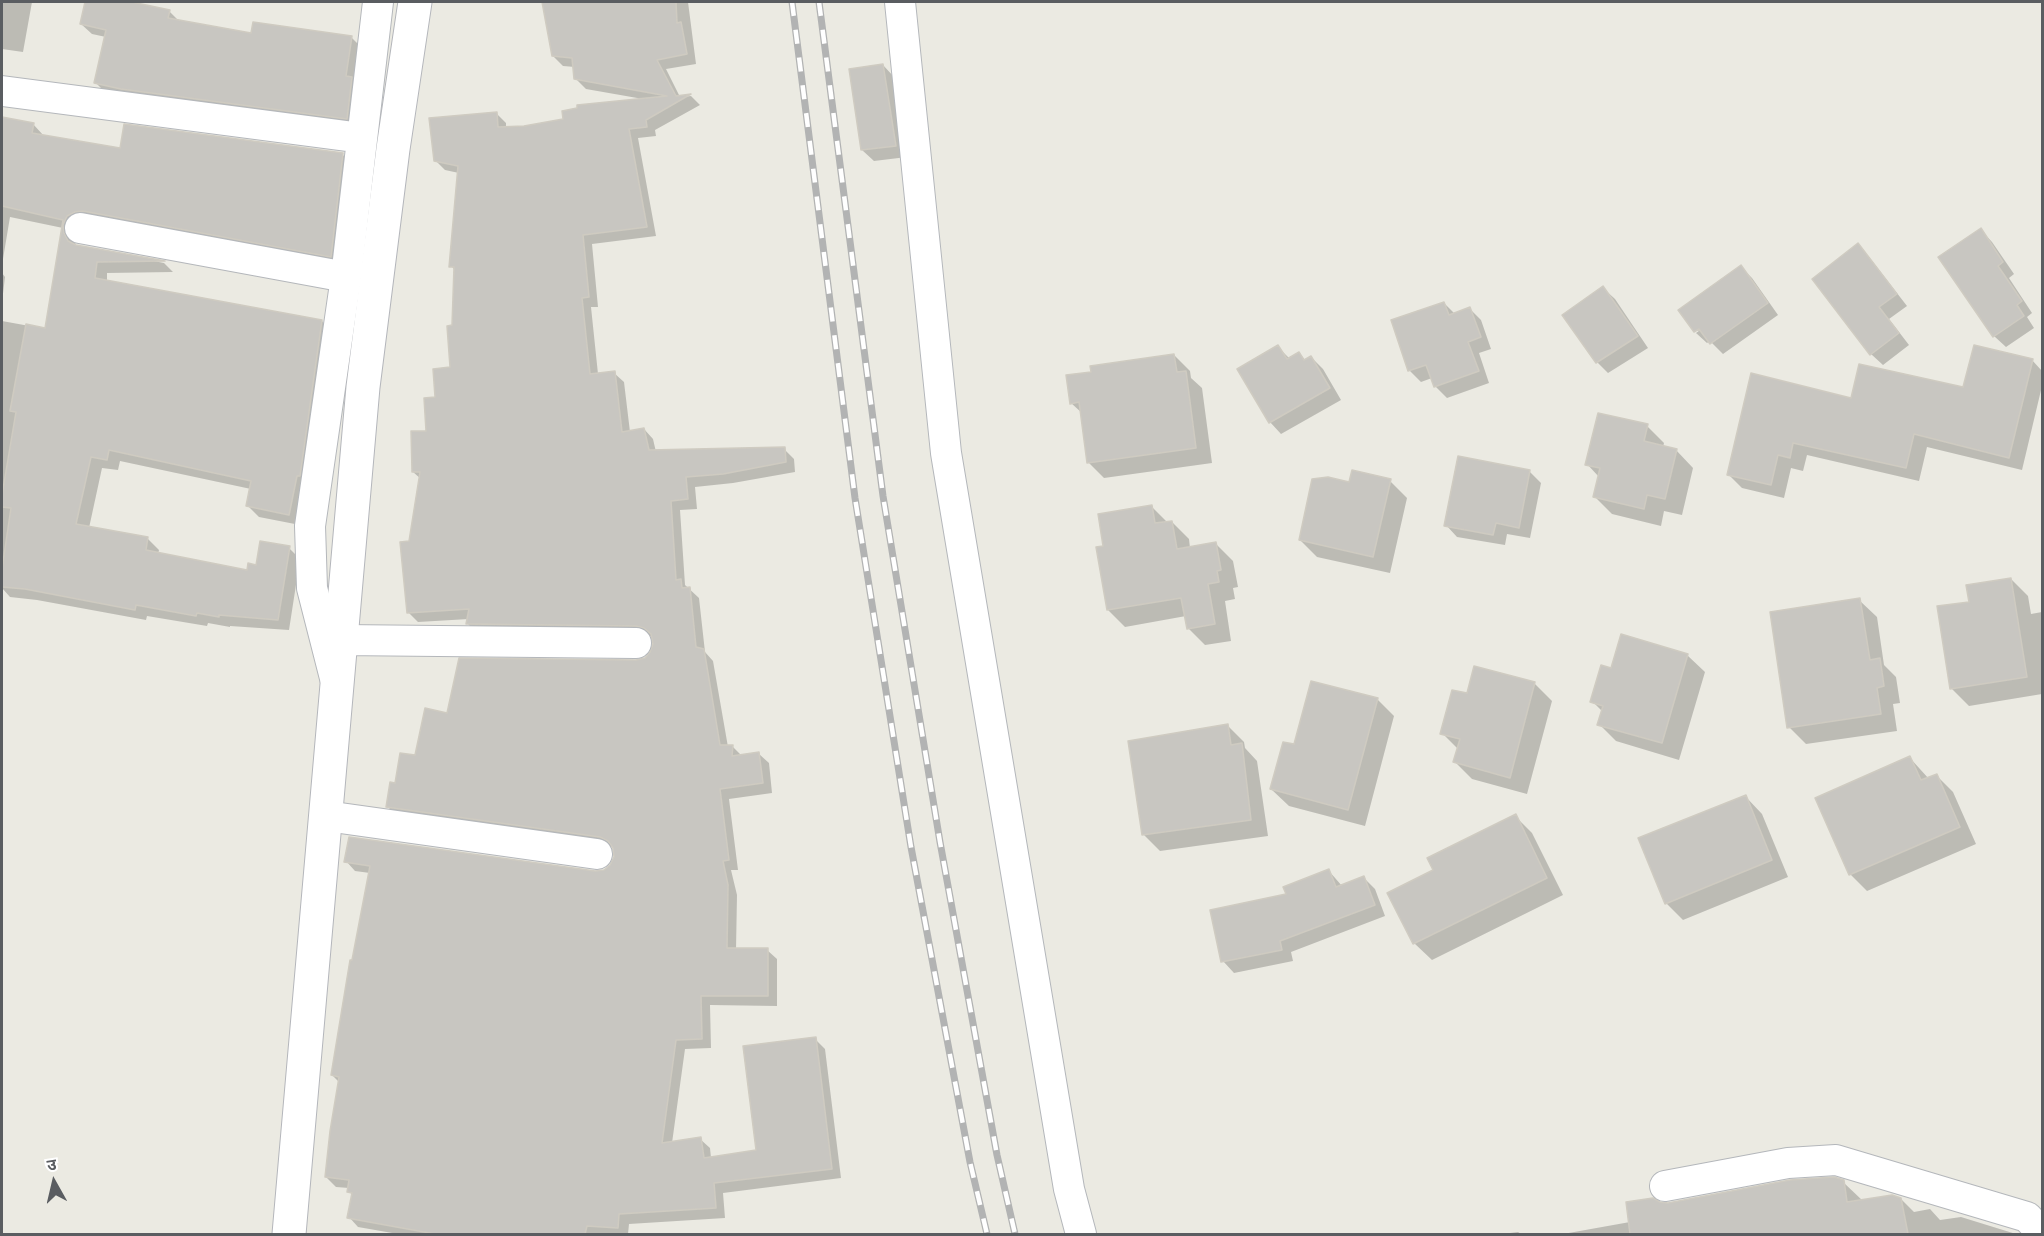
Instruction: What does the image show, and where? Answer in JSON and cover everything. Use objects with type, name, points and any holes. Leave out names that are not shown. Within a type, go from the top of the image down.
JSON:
[{"type":"street","points":[[337,687],[312,588],[310,526],[346,277],[378,2]]},
{"type":"street","points":[[289,1234],[363,387],[393,149],[415,2]]},
{"type":"street","points":[[900,2],[946,453],[1070,1189],[1082,1234]]},
{"type":"street","points":[[2,91],[362,138]]},
{"type":"street","points":[[80,228],[346,277]]},
{"type":"street","points":[[341,640],[636,643]]},
{"type":"street","points":[[326,816],[597,854]]},
{"type":"street","points":[[1665,1186],[1788,1163],[1836,1160],[2027,1217],[2043,1233]]},
{"type":"building","points":[[85,2],[132,2],[170,10],[168,18],[251,33],[253,22],[352,36],[346,76],[352,77],[347,119],[121,89],[94,83],[106,30],[80,24]]},
{"type":"building","points":[[542,2],[676,2],[677,23],[681,22],[687,54],[657,60],[676,96],[691,94],[646,120],[647,127],[629,129],[647,227],[583,235],[589,297],[582,298],[590,374],[615,371],[622,432],[644,428],[649,450],[785,447],[786,462],[723,474],[686,477],[688,499],[671,501],[676,580],[681,579],[682,588],[690,587],[696,647],[704,649],[720,745],[733,745],[732,756],[759,752],[763,783],[720,789],[729,860],[723,861],[728,885],[727,948],[768,948],[768,996],[701,996],[702,1039],[676,1040],[662,1143],[701,1137],[704,1158],[756,1150],[743,1046],[816,1037],[832,1169],[714,1183],[716,1208],[619,1214],[618,1228],[587,1226],[585,1234],[435,1234],[347,1218],[352,1193],[347,1192],[349,1180],[325,1177],[339,1077],[331,1075],[350,960],[352,960],[370,866],[344,862],[349,837],[595,871],[604,870],[614,857],[613,848],[608,841],[600,837],[386,807],[390,782],[395,783],[400,753],[415,755],[425,708],[447,713],[459,658],[636,660],[645,658],[653,644],[651,634],[644,628],[636,626],[466,624],[469,609],[407,613],[400,542],[409,541],[420,472],[412,472],[411,431],[426,431],[424,398],[435,397],[433,369],[450,367],[447,326],[452,325],[454,267],[449,267],[458,166],[434,161],[429,118],[497,112],[498,127],[524,126],[563,119],[562,111],[577,108],[577,105],[667,96],[574,79],[572,58],[552,56]]},
{"type":"building","points":[[883,64],[896,146],[861,150],[849,69]]},
{"type":"building","points":[[2,117],[34,123],[32,133],[120,148],[124,124],[343,153],[331,257],[83,211],[67,216],[63,225],[68,241],[76,245],[165,261],[97,262],[95,278],[322,320],[300,476],[297,476],[289,515],[246,506],[251,481],[109,450],[107,460],[91,457],[76,524],[148,537],[146,550],[247,570],[248,563],[256,565],[260,541],[290,546],[278,620],[219,615],[219,617],[197,613],[196,616],[136,605],[135,610],[25,589],[2,587],[2,569],[11,508],[2,507],[2,495],[16,412],[10,411],[26,324],[45,328],[63,220],[2,206]]},
{"type":"building","points":[[1981,228],[2003,262],[1998,266],[2022,301],[2017,305],[2024,316],[1993,337],[1938,257]]},
{"type":"building","points":[[1858,243],[1897,294],[1879,307],[1899,333],[1870,355],[1812,279]]},
{"type":"building","points":[[1741,265],[1768,303],[1710,344],[1699,329],[1694,332],[1678,310]]},
{"type":"building","points":[[1603,286],[1638,336],[1596,363],[1562,315]]},
{"type":"building","points":[[1444,302],[1449,315],[1470,307],[1481,337],[1468,342],[1479,371],[1434,387],[1426,365],[1408,371],[1391,320]]},
{"type":"building","points":[[1278,345],[1287,359],[1299,352],[1304,360],[1311,356],[1330,388],[1269,423],[1237,369]]},
{"type":"building","points":[[1974,345],[2033,359],[2009,458],[1914,434],[1906,468],[1793,443],[1790,458],[1778,455],[1771,485],[1727,475],[1751,373],[1851,398],[1859,364],[1963,387]]},
{"type":"building","points":[[1174,354],[1177,372],[1186,371],[1196,448],[1087,463],[1079,402],[1070,404],[1066,375],[1091,372],[1090,366]]},
{"type":"building","points":[[1598,413],[1648,424],[1644,441],[1677,449],[1665,499],[1647,495],[1644,509],[1593,497],[1600,468],[1585,465]]},
{"type":"building","points":[[1458,456],[1530,470],[1519,528],[1496,523],[1493,535],[1444,526]]},
{"type":"building","points":[[1352,470],[1391,479],[1373,557],[1299,540],[1312,479],[1328,477],[1349,482]]},
{"type":"building","points":[[1152,505],[1155,523],[1172,521],[1177,549],[1216,542],[1221,570],[1217,571],[1219,582],[1208,584],[1215,624],[1187,629],[1181,598],[1107,610],[1096,547],[1103,546],[1098,514]]},
{"type":"building","points":[[2011,578],[2027,677],[1950,689],[1937,606],[1969,602],[1966,585]]},
{"type":"building","points":[[1860,598],[1870,660],[1880,658],[1884,686],[1877,688],[1881,714],[1787,728],[1770,612]]},
{"type":"building","points":[[1621,634],[1688,654],[1662,743],[1597,725],[1603,706],[1590,702],[1601,665],[1611,668]]},
{"type":"building","points":[[1474,666],[1535,682],[1510,778],[1453,762],[1460,739],[1440,734],[1452,690],[1467,693]]},
{"type":"building","points":[[1311,681],[1378,698],[1348,810],[1270,789],[1283,742],[1294,744]]},
{"type":"building","points":[[1228,724],[1231,745],[1242,743],[1251,820],[1142,835],[1128,741]]},
{"type":"building","points":[[1910,756],[1921,780],[1937,774],[1960,827],[1849,875],[1815,798]]},
{"type":"building","points":[[1746,795],[1772,860],[1665,904],[1638,838]]},
{"type":"building","points":[[1516,814],[1547,878],[1413,944],[1387,893],[1433,870],[1427,858]]},
{"type":"building","points":[[1329,869],[1336,887],[1364,876],[1375,905],[1280,941],[1282,950],[1221,962],[1210,910],[1286,894],[1283,887]]},
{"type":"building","points":[[1834,1177],[1844,1180],[1847,1202],[1892,1195],[1901,1198],[1908,1234],[1630,1234],[1626,1202],[1653,1198],[1668,1203],[1790,1180]]},
{"type":"railway","points":[[792,2],[855,498],[911,847],[970,1162],[987,1234]]},
{"type":"railway","points":[[819,2],[883,496],[940,842],[997,1155],[1015,1234]]}]
